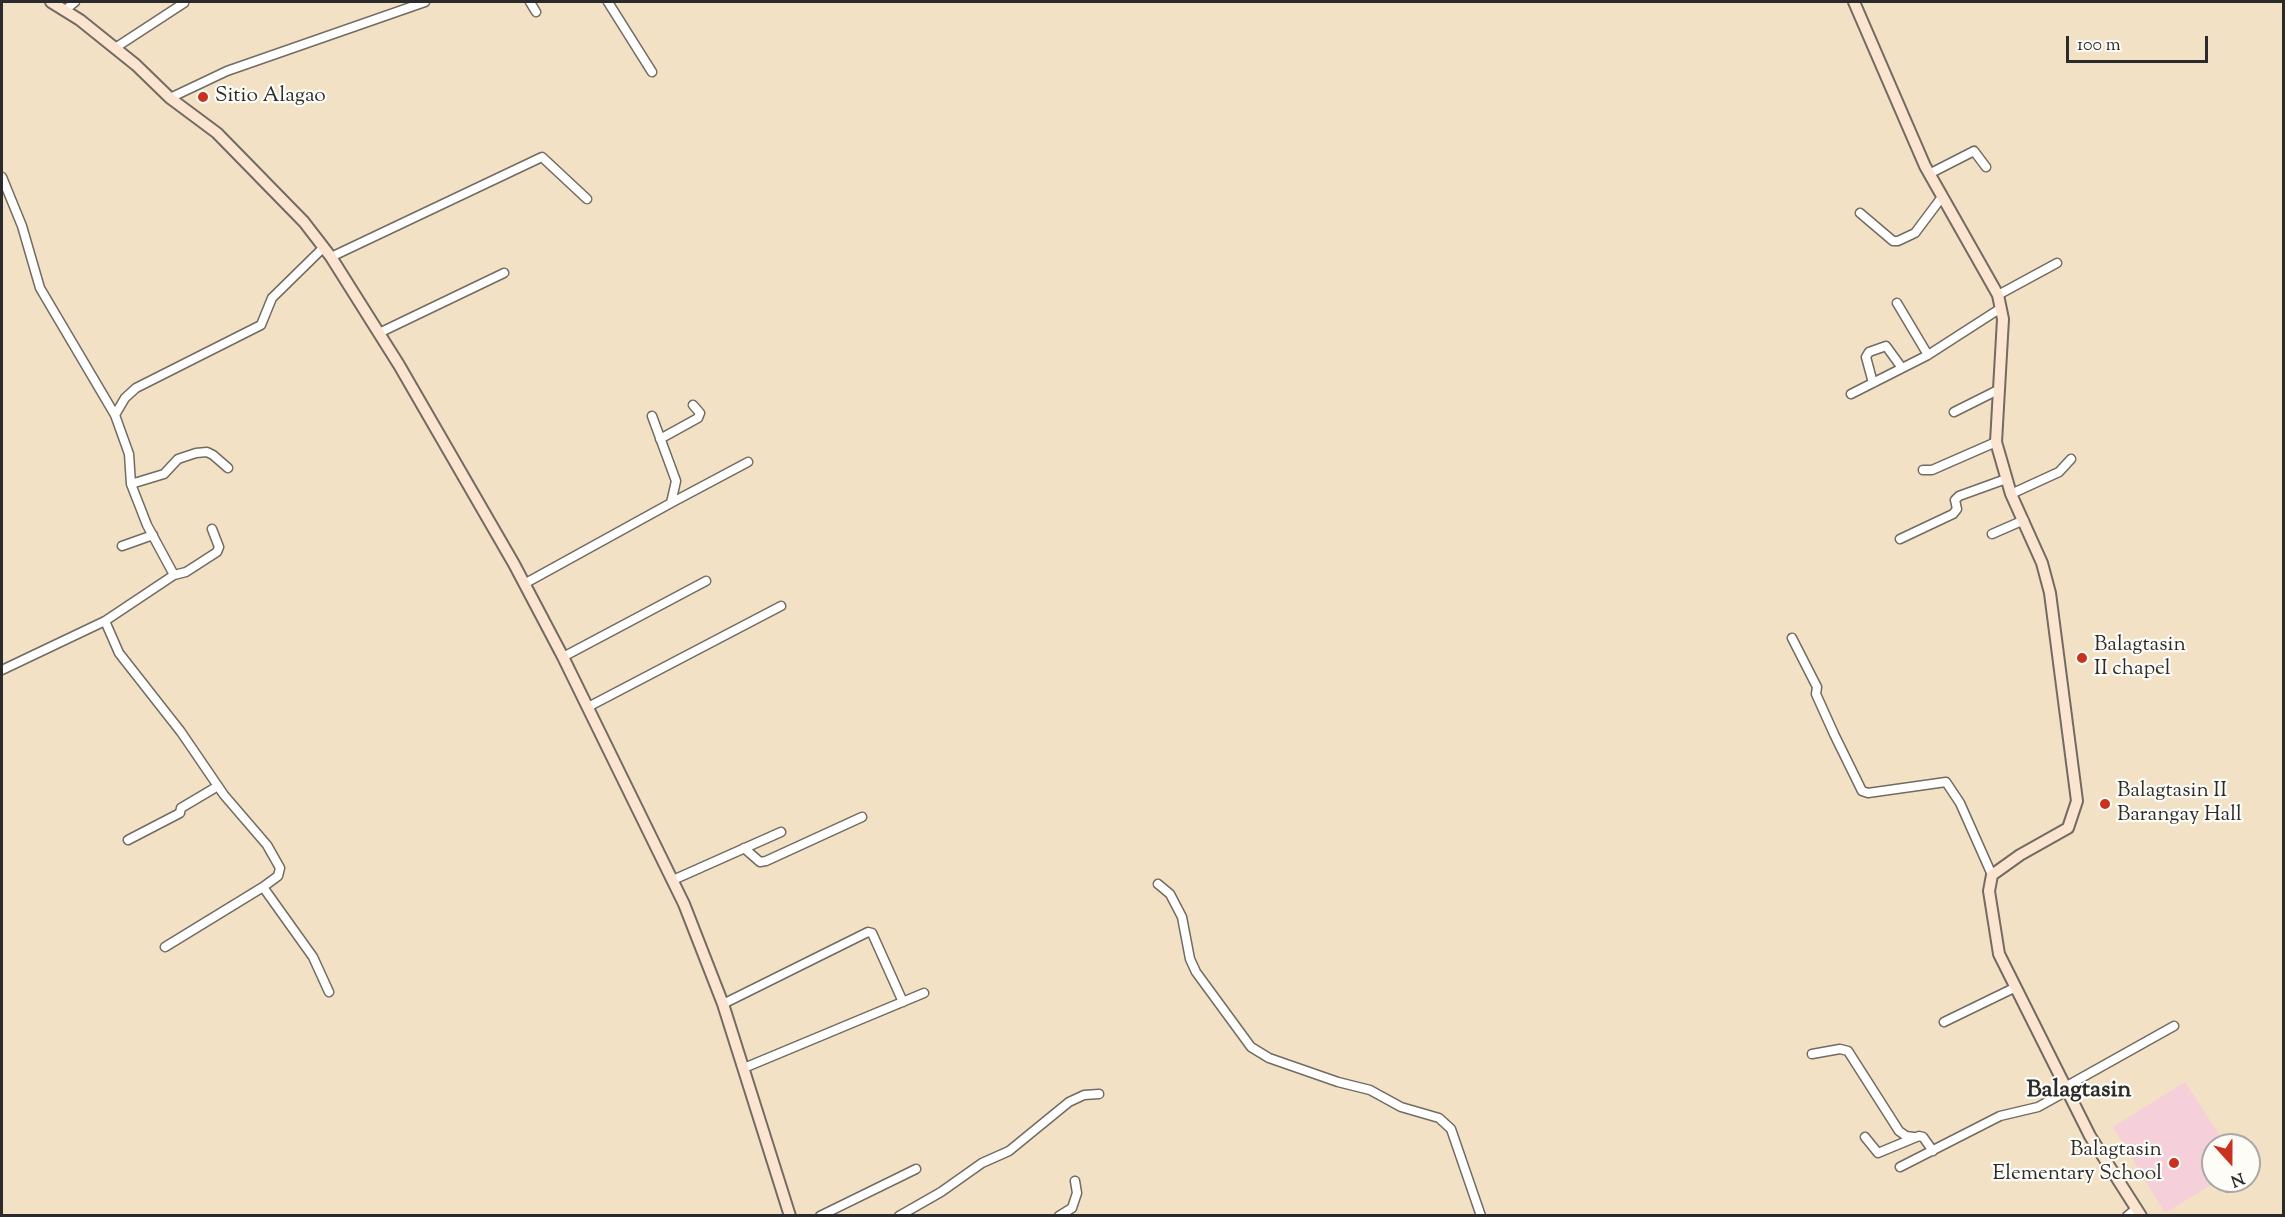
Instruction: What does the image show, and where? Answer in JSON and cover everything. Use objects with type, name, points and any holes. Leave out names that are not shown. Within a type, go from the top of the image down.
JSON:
[{"type":"street","points":[[51,2],[116,48],[170,98],[217,133],[304,222],[331,257],[379,333],[490,518],[563,657],[673,880],[723,1004],[790,1215]]},
{"type":"street","points":[[65,10],[75,2]]},
{"type":"street","points":[[170,98],[227,71],[425,2]]},
{"type":"street","points":[[530,2],[536,12]]},
{"type":"street","points":[[608,2],[652,72]]},
{"type":"street","points":[[1854,2],[1929,174],[1998,295],[2001,308],[1996,442],[2011,494],[2024,520],[2049,586],[2078,801],[2068,828],[2020,855],[1992,875]]},
{"type":"street","points":[[116,48],[184,3]]},
{"type":"street","points":[[1929,174],[1974,151],[1986,167]]},
{"type":"street","points":[[331,257],[542,157],[587,199]]},
{"type":"street","points":[[2,177],[22,226],[40,288],[115,415],[129,454],[130,484],[174,575]]},
{"type":"street","points":[[1860,213],[1893,241],[1898,241],[1915,233],[1942,197]]},
{"type":"street","points":[[115,415],[125,398],[136,388],[261,325],[272,298],[324,247]]},
{"type":"street","points":[[1998,295],[2057,263]]},
{"type":"street","points":[[379,333],[504,273]]},
{"type":"street","points":[[1898,303],[1928,355]]},
{"type":"street","points":[[1851,394],[1928,355],[2001,308]]},
{"type":"street","points":[[1873,383],[1866,357],[1869,352],[1886,346],[1902,369]]},
{"type":"street","points":[[1954,412],[1998,390]]},
{"type":"street","points":[[660,438],[698,418],[700,413],[693,405]]},
{"type":"street","points":[[652,416],[676,481],[671,503]]},
{"type":"street","points":[[1923,470],[1931,471],[1996,442]]},
{"type":"street","points":[[130,484],[164,474],[178,459],[196,453],[207,452],[228,468]]},
{"type":"street","points":[[2011,494],[2059,472],[2071,459]]},
{"type":"street","points":[[524,584],[748,462]]},
{"type":"street","points":[[1900,539],[1953,514],[1957,509],[1955,500],[1959,496],[2006,478]]},
{"type":"street","points":[[1992,534],[2024,520]]},
{"type":"street","points":[[2,670],[105,621],[174,575],[186,572],[217,552],[219,547],[213,529]]},
{"type":"street","points":[[122,546],[153,535]]},
{"type":"street","points":[[563,657],[705,581]]},
{"type":"street","points":[[588,707],[781,606]]},
{"type":"street","points":[[105,621],[119,653],[181,732],[218,786],[267,845],[280,867],[278,876],[224,914],[165,947]]},
{"type":"street","points":[[1792,638],[1817,687],[1816,694],[1862,791],[1868,793],[1939,780],[1946,782],[1960,803],[1992,875],[1989,891],[1999,954],[2090,1136],[2139,1212],[2127,1215]]},
{"type":"street","points":[[128,840],[180,813],[181,808],[218,786]]},
{"type":"street","points":[[744,848],[760,862],[766,861],[862,818]]},
{"type":"street","points":[[673,880],[781,832]]},
{"type":"street","points":[[1158,884],[1170,894],[1182,917],[1190,959],[1196,972],[1251,1047],[1269,1058],[1370,1090],[1401,1107],[1439,1118],[1451,1129],[1481,1215]]},
{"type":"street","points":[[262,887],[313,957],[329,992]]},
{"type":"street","points":[[723,1004],[868,932],[872,933],[903,1002]]},
{"type":"street","points":[[1944,1022],[2014,988]]},
{"type":"street","points":[[744,1068],[924,993]]},
{"type":"street","points":[[1900,1167],[2000,1116],[2038,1107],[2174,1026]]},
{"type":"street","points":[[1812,1054],[1840,1049],[1848,1051],[1899,1131],[1906,1136],[1923,1137],[1933,1151]]},
{"type":"street","points":[[899,1215],[941,1192],[982,1163],[1009,1151],[1069,1102],[1084,1095],[1099,1094]]},
{"type":"street","points":[[1865,1137],[1878,1153],[1914,1137]]},
{"type":"street","points":[[820,1215],[916,1169]]},
{"type":"street","points":[[1059,1215],[1072,1208],[1077,1193],[1075,1181]]},
{"type":"shaded area","name":"Balagtasin Elementary School","points":[[2185,1082],[2218,1133],[2201,1133],[2201,1191],[2165,1213],[2113,1127]]},
{"type":"place","name":"Sitio Alagao","points":[[203,97]]},
{"type":"place","name":"Balagtasin II chapel","points":[[2082,658]]},
{"type":"place","name":"Balagtasin II Barangay Hall","points":[[2105,804]]},
{"type":"place","name":"Balagtasin Elementary School","points":[[2174,1163]]},
{"type":"district","name":"Balagtasin","points":[[2079,1092]]}]
